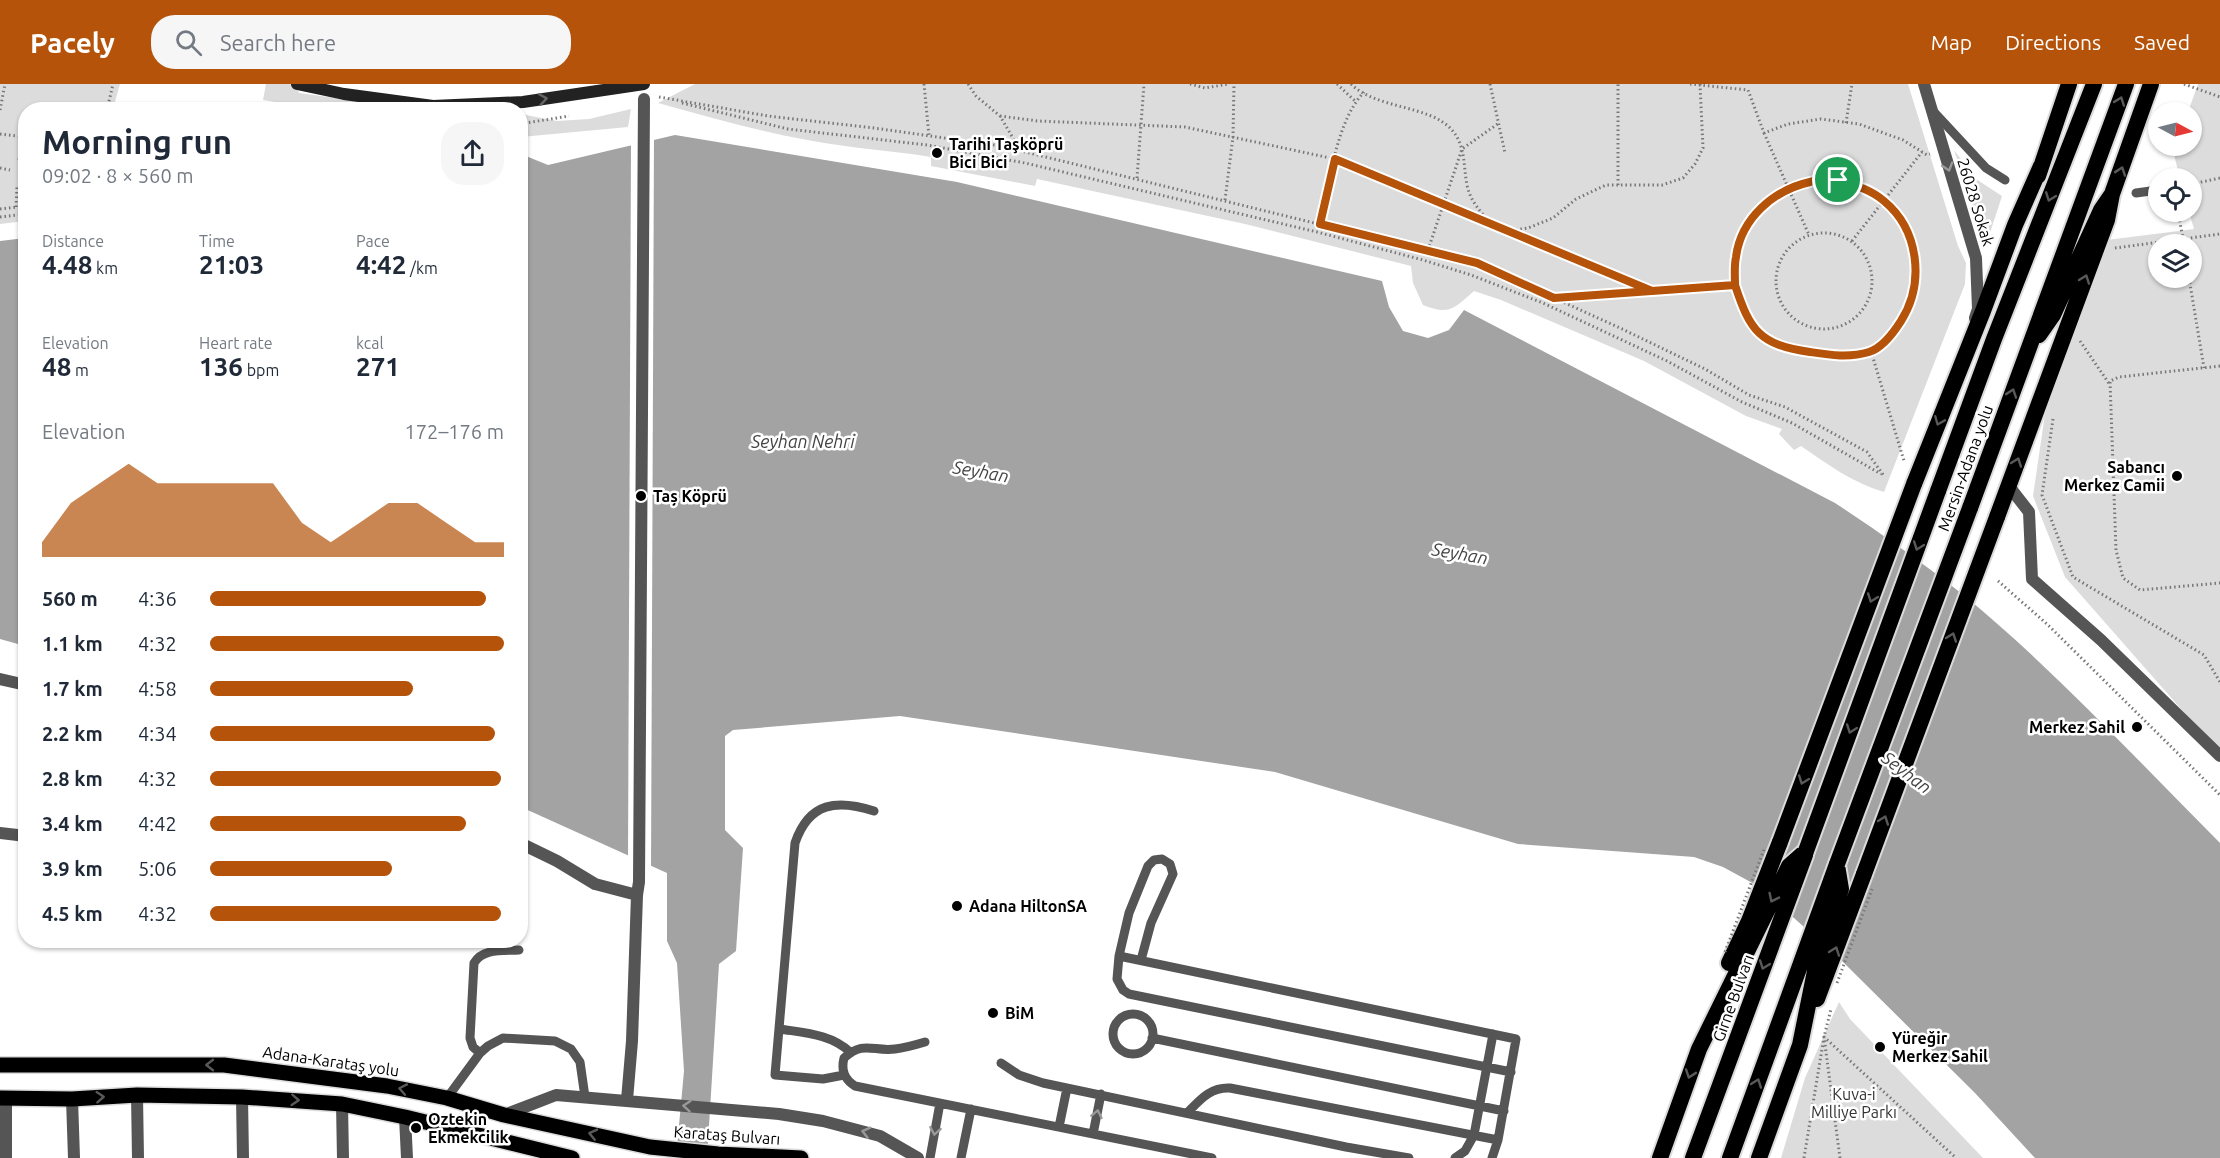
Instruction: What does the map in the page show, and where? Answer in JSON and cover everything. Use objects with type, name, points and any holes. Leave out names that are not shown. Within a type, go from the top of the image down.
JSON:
[{"type":"highway","points":[[1660,1158],[1699,1049],[1718,985],[1749,921],[1780,842],[1914,484],[2015,225],[2041,165],[2069,84]]},
{"type":"highway","name":"Mersin-Adana yolu","points":[[1806,851],[1994,339],[2094,84]]},
{"type":"highway","name":"Mersin-Adana yolu","points":[[1837,864],[2126,84]]},
{"type":"highway","points":[[1761,1153],[2107,220],[2112,194],[2151,84]]},
{"type":"highway","points":[[1994,339],[2000,300],[2025,229],[2041,165]]},
{"type":"highway","points":[[2026,352],[2053,315],[2101,210],[2112,194]]},
{"type":"highway","points":[[1699,1049],[1789,866],[1806,851]]},
{"type":"highway","name":"Girne Bulvarı","points":[[1693,1158],[1806,851]]},
{"type":"highway","points":[[1800,1045],[1815,966],[1841,889],[1837,864]]},
{"type":"highway","points":[[1730,1158],[1837,864]]},
{"type":"highway","points":[[1654,1158],[1667,1142]]},
{"type":"main road","points":[[297,84],[344,94],[403,102]]},
{"type":"main road","points":[[523,102],[644,84]]},
{"type":"main road","name":"Adana-Karataş yolu","points":[[0,1065],[224,1065],[387,1086],[447,1098],[504,1114],[650,1147]]},
{"type":"main road","points":[[3,1098],[72,1099],[136,1095],[242,1097],[342,1104],[572,1158]]},
{"type":"main road","name":"Karataş Bulvarı","points":[[650,1147],[718,1154],[801,1158]]},
{"type":"street","name":"26028 Sokak","points":[[1924,84],[1976,258],[1978,309],[1961,367]]},
{"type":"street","points":[[627,1100],[632,1041],[638,888],[643,104]]},
{"type":"street","points":[[2008,485],[2029,512],[2032,579],[2101,640],[2220,756]]},
{"type":"street","points":[[0,679],[18,683]]},
{"type":"street","points":[[0,833],[18,835]]},
{"type":"street","points":[[528,847],[595,884],[638,888]]},
{"type":"street","points":[[528,855],[542,854]]},
{"type":"street","points":[[136,1095],[138,1158]]},
{"type":"street","points":[[504,1114],[556,1095],[779,1114],[823,1121],[880,1136],[918,1158]]},
{"type":"street","points":[[242,1097],[243,1158]]},
{"type":"street","points":[[3,1098],[6,1158]]},
{"type":"street","points":[[72,1099],[74,1158]]},
{"type":"street","points":[[342,1104],[343,1158]]},
{"type":"street","points":[[405,1117],[407,1158]]},
{"type":"lane","points":[[1932,111],[1986,168],[2005,180]]},
{"type":"lane","points":[[2136,194],[2148,192]]},
{"type":"lane","points":[[844,1075],[823,1079],[775,1074],[795,843],[798,832],[809,816],[825,807],[855,805],[874,812]]},
{"type":"lane","points":[[1141,960],[1151,923],[1173,874],[1170,864],[1162,859],[1154,860],[1148,866],[1129,913],[1119,956],[1117,979],[1123,990],[1130,994],[1511,1072]]},
{"type":"lane","points":[[480,1053],[473,1047],[470,1038],[474,963],[476,958],[486,952],[519,950]]},
{"type":"lane","points":[[1119,956],[1516,1039],[1504,1111],[1492,1158]]},
{"type":"lane","points":[[1136,1015],[1147,1020],[1152,1031],[1152,1038],[1146,1049],[1135,1054],[1123,1053],[1114,1044],[1114,1025],[1124,1016],[1136,1015]]},
{"type":"lane","points":[[780,1029],[828,1038],[850,1052]]},
{"type":"lane","points":[[1455,1158],[1465,1151],[1474,1135],[1493,1034]]},
{"type":"lane","points":[[447,1098],[480,1053],[503,1038],[555,1041],[563,1044],[576,1055],[580,1062],[585,1097]]},
{"type":"lane","points":[[1152,1038],[1504,1111]]},
{"type":"lane","points":[[925,1042],[893,1050],[864,1047],[850,1052],[844,1058],[844,1075],[855,1086],[1212,1158]]},
{"type":"lane","points":[[1001,1063],[1019,1075],[1067,1088],[1409,1158]]},
{"type":"lane","points":[[1059,1127],[1067,1088]]},
{"type":"lane","points":[[1187,1113],[1214,1089],[1230,1088],[1498,1140]]},
{"type":"lane","points":[[1093,1134],[1101,1094]]},
{"type":"lane","points":[[930,1158],[940,1103]]},
{"type":"lane","points":[[961,1158],[971,1109]]},
{"type":"path","points":[[0,111],[5,84]]},
{"type":"path","points":[[109,102],[113,84]]},
{"type":"path","points":[[924,84],[929,136]]},
{"type":"path","points":[[968,84],[976,96],[1000,116],[1021,151]]},
{"type":"path","points":[[1137,179],[1144,84]]},
{"type":"path","points":[[1190,84],[1205,87],[1229,84]]},
{"type":"path","points":[[1225,200],[1233,137],[1234,84]]},
{"type":"path","points":[[1337,84],[1355,101]]},
{"type":"path","points":[[1351,84],[1389,103],[1436,117],[1451,128],[1462,145],[1467,187],[1475,206],[1492,225]]},
{"type":"path","points":[[1490,84],[1506,153]]},
{"type":"path","points":[[1618,84],[1618,185]]},
{"type":"path","points":[[1690,84],[1748,90],[1764,133],[1809,235]]},
{"type":"path","points":[[1506,231],[1528,228],[1553,218],[1576,199],[1606,185],[1662,185],[1683,178],[1695,164],[1703,148],[1700,84]]},
{"type":"path","points":[[1846,123],[1852,84]]},
{"type":"path","points":[[2184,84],[2220,97]]},
{"type":"path","points":[[1320,224],[1341,135],[1355,101],[1364,92]]},
{"type":"path","points":[[657,97],[768,116],[929,136],[1021,151],[1477,263],[1705,369],[1749,395],[1785,407],[1867,452],[1884,476],[1792,423],[1742,402],[1636,346],[1543,303],[1471,275],[1423,260],[1025,163],[927,145],[788,129],[657,97]]},
{"type":"path","points":[[528,123],[569,116]]},
{"type":"path","points":[[1000,116],[1038,121],[1185,127],[1335,159],[1652,291]]},
{"type":"path","points":[[1764,133],[1788,123],[1821,119],[1859,124],[1903,140],[1927,155],[1934,152]]},
{"type":"path","points":[[1428,250],[1462,149],[1499,123]]},
{"type":"path","points":[[0,134],[18,136]]},
{"type":"path","points":[[1852,242],[1922,152]]},
{"type":"path","points":[[0,168],[10,170]]},
{"type":"path","points":[[2202,182],[2220,178]]},
{"type":"path","points":[[1838,180],[1862,187],[1884,201],[1903,223],[1914,250],[1917,279],[1909,308],[1894,333],[1871,351],[1841,356],[1785,348],[1761,337],[1744,313],[1735,285],[1736,255],[1745,227],[1764,204],[1788,188],[1812,181],[1838,180]]},
{"type":"path","points":[[0,209],[16,207],[17,186]]},
{"type":"path","points":[[0,217],[18,215]]},
{"type":"path","points":[[1829,232],[1844,236],[1852,242],[1866,257],[1872,271],[1869,301],[1860,314],[1834,329],[1819,330],[1802,325],[1789,315],[1780,301],[1776,284],[1777,268],[1785,252],[1797,241],[1809,235],[1829,232]]},
{"type":"path","points":[[2202,236],[2220,234]]},
{"type":"path","points":[[2113,248],[2148,244]]},
{"type":"path","points":[[1554,298],[1735,285]]},
{"type":"path","points":[[2191,288],[2204,368]]},
{"type":"path","points":[[2076,349],[2079,339],[2110,387]]},
{"type":"path","points":[[1871,351],[1905,465]]},
{"type":"path","points":[[2220,366],[2119,377],[2110,381],[2116,550],[2123,578],[2140,590],[2220,583]]},
{"type":"path","points":[[2054,409],[2042,495],[2073,577],[2204,655],[2220,682]]},
{"type":"path","points":[[1998,581],[2048,624],[2220,795]]},
{"type":"path","points":[[1804,1158],[1824,1037]]},
{"type":"path","points":[[1824,1037],[1840,1158]]},
{"type":"path","points":[[1824,1037],[1956,1158]]},
{"type":"green space","points":[[0,84],[120,84],[115,102],[18,102],[18,222],[0,224]]},
{"type":"green space","points":[[266,84],[294,84],[299,93],[364,102],[275,102],[263,100]]},
{"type":"green space","points":[[695,84],[1908,84],[1958,246],[1966,263],[1965,284],[1884,492],[1851,478],[1801,446],[1794,450],[1779,434],[1782,429],[1746,416],[1644,361],[1501,300],[1474,291],[1456,306],[1446,310],[1423,305],[1413,283],[1411,266],[1245,224],[1037,179],[1035,186],[931,166],[931,157],[798,138],[658,103]]},
{"type":"green space","points":[[2198,84],[2220,84],[2220,749],[2189,718],[2065,577],[2033,496],[2046,407],[2107,240],[2148,235],[2148,288],[2202,288],[2202,234],[2154,234],[2194,229],[2192,222],[2202,222],[2202,168],[2177,168],[2174,156],[2202,156],[2202,102],[2192,102]]},
{"type":"green space","points":[[631,109],[628,127],[528,136],[528,115],[557,121],[589,119]]},
{"type":"green space","points":[[1954,150],[1976,179],[2002,196],[1986,245]]},
{"type":"green space","name":"Kuva-i Milliye Parkı","points":[[1839,1002],[1850,1019],[1983,1158],[1781,1158],[1805,1078]]},
{"type":"water","name":"Seyhan Nehri","points":[[675,135],[957,182],[1382,281],[1389,307],[1403,331],[1428,338],[1449,330],[1464,310],[1835,503],[1930,569],[2029,652],[2220,843],[2220,1158],[2035,1158],[1975,1093],[1840,959],[1758,886],[1723,867],[1694,857],[1518,844],[1275,772],[900,716],[733,730],[725,736],[725,830],[743,848],[736,951],[719,964],[707,1158],[676,1158],[684,1071],[677,963],[667,941],[667,873],[528,810],[528,157],[548,165]]},
{"type":"water","points":[[18,239],[18,644],[0,639],[0,241]]},
{"type":"pier","name":"Taș Köprü","points":[[654,137],[651,869],[628,859],[631,142]]},
{"type":"place","name":"Tarihi Taşköprü Bici Bici","points":[[937,153]]},
{"type":"place","name":"Sabancı Merkez Camii","points":[[2177,476]]},
{"type":"place","name":"Taș Köprü","points":[[641,496]]},
{"type":"place","name":"Merkez Sahil","points":[[2137,727]]},
{"type":"place","name":"Adana HiltonSA","points":[[957,906]]},
{"type":"place","name":"BiM","points":[[993,1013]]},
{"type":"place","name":"Yüreğir Merkez Sahil","points":[[1880,1047]]},
{"type":"place","name":"Oztekin Ekmekcilik","points":[[416,1128]]},
{"type":"route","points":[[1838,180],[1812,181],[1788,188],[1764,204],[1745,227],[1736,255],[1735,285],[1652,291],[1554,298],[1477,263],[1320,224],[1335,159],[1652,291],[1735,285],[1744,313],[1761,337],[1785,348],[1841,356],[1871,351],[1894,333],[1909,308],[1917,279],[1914,250],[1903,223],[1884,201],[1862,187],[1838,180]]},
{"type":"water label","name":"Seyhan","points":[[981,471]]},
{"type":"water label","name":"Seyhan","points":[[1460,553]]},
{"type":"water label","name":"Seyhan","points":[[1907,772]]}]
